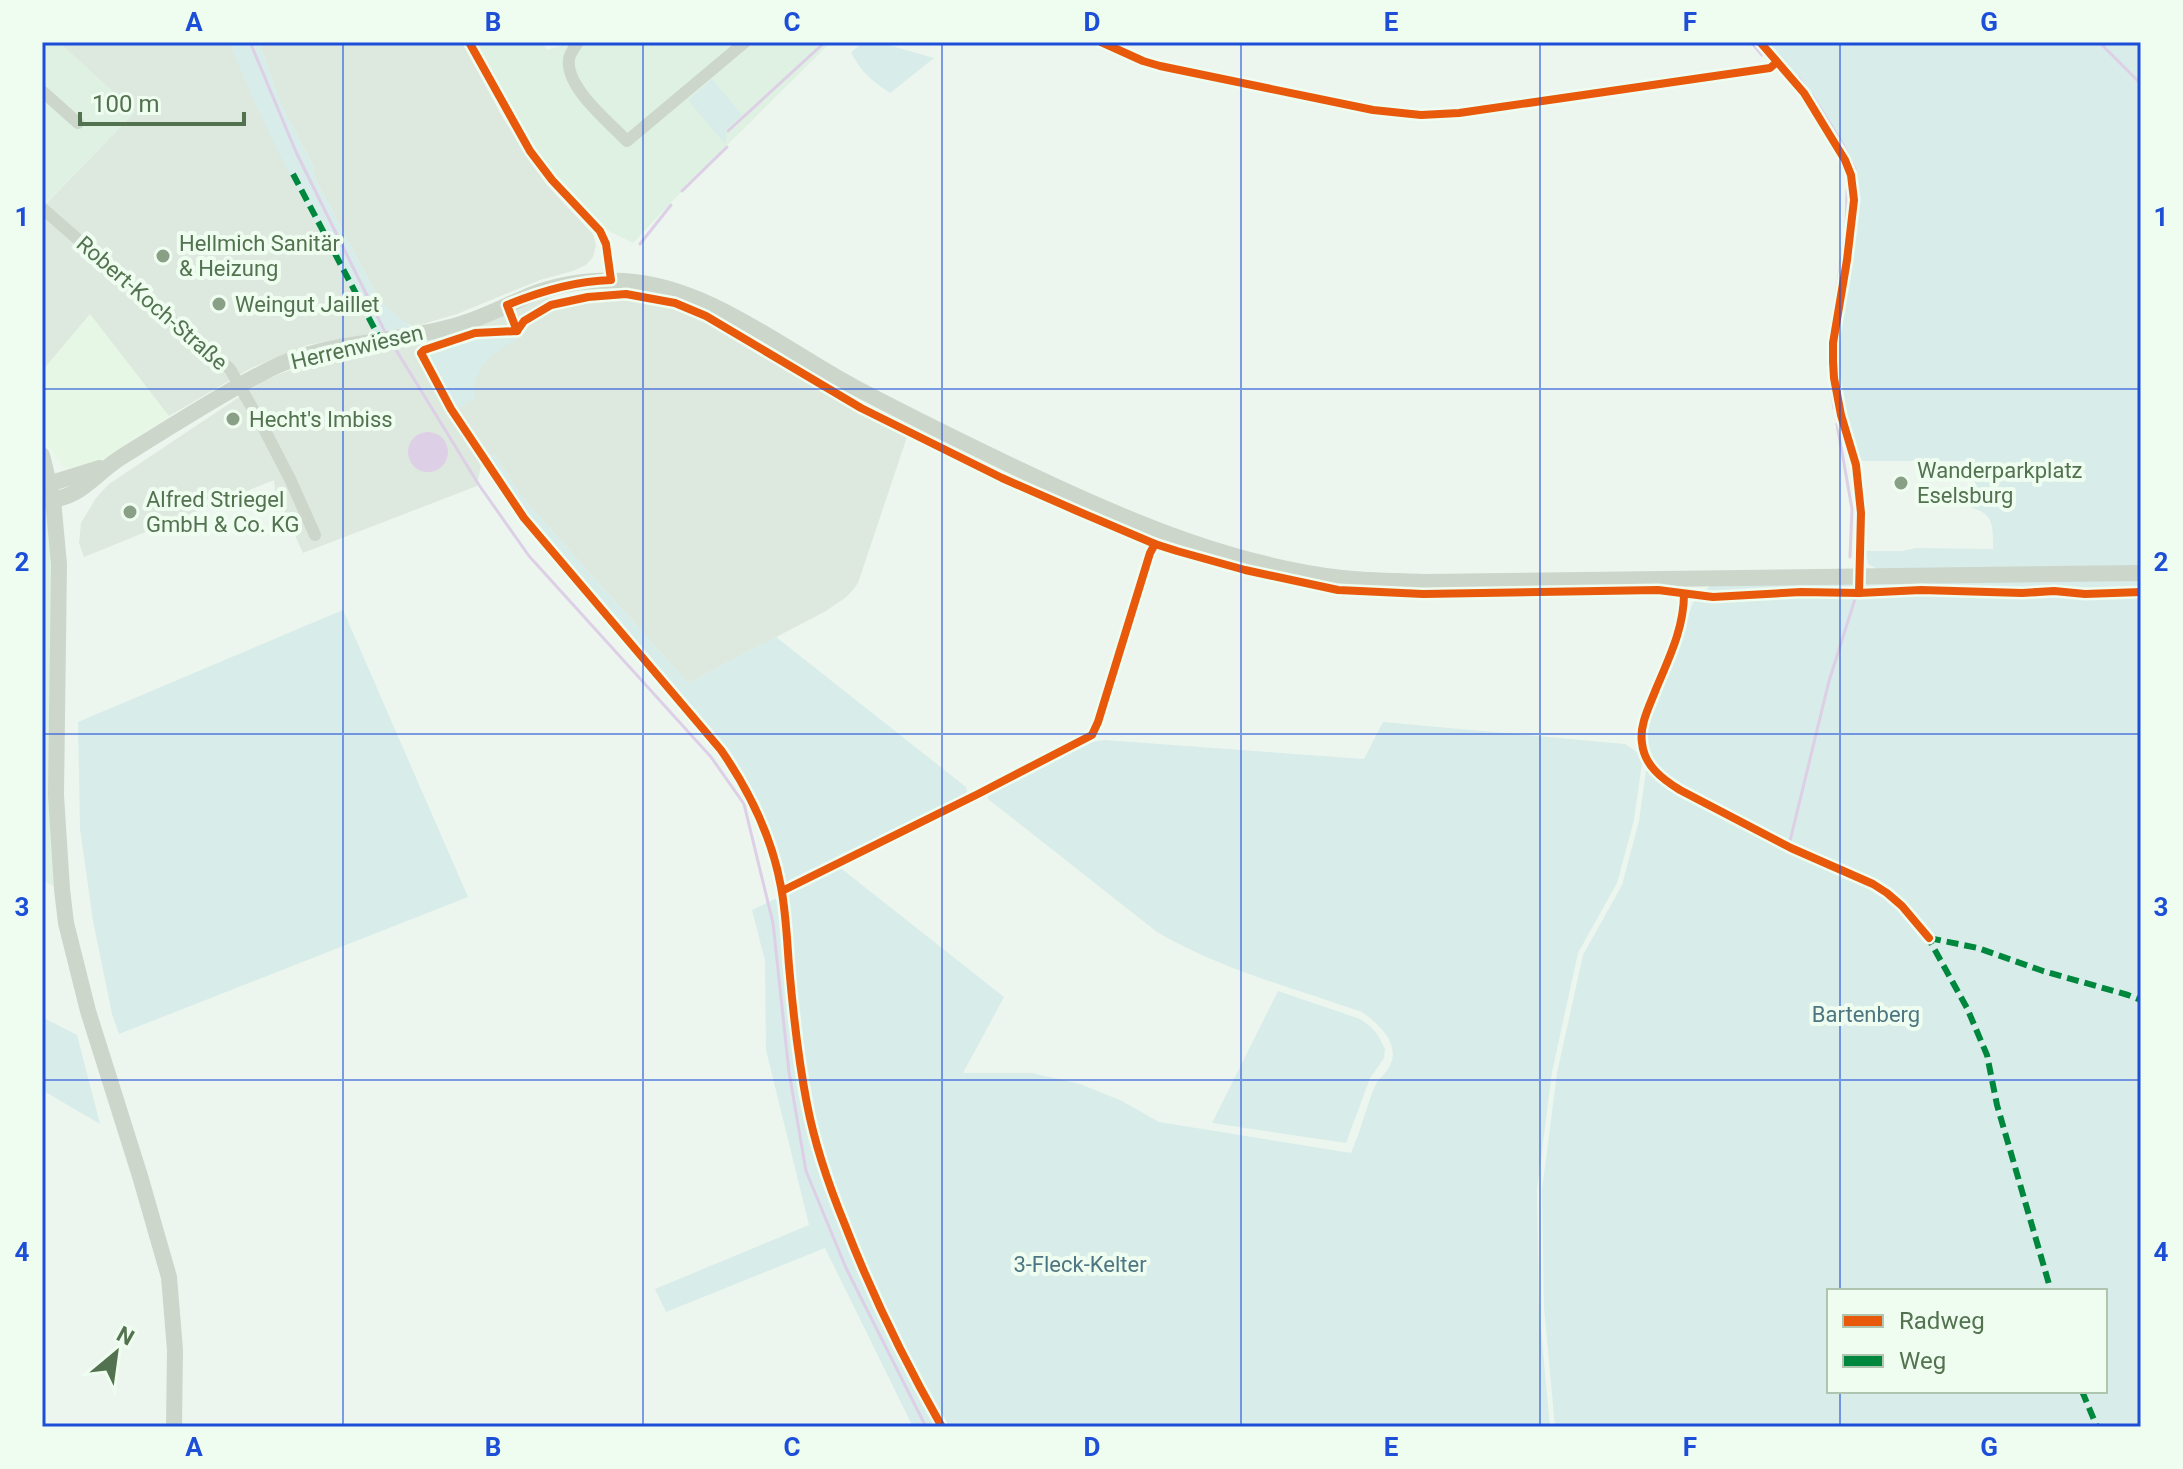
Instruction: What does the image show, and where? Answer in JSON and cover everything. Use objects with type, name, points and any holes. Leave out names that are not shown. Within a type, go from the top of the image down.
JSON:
[{"type":"main road","name":"Herrenwiesen","points":[[45,494],[113,463],[240,385],[302,356],[458,325],[559,286],[611,280],[657,285],[701,300],[960,442],[1148,527],[1246,558],[1339,578],[1424,582],[2141,573]]},
{"type":"main road","points":[[42,455],[45,494],[59,564],[56,795],[66,923],[88,1011],[169,1277],[175,1350],[174,1427]]},
{"type":"street","points":[[469,42],[530,151],[552,180],[600,231],[606,244],[611,280]]},
{"type":"street","points":[[578,42],[569,59],[573,80],[587,100],[627,141],[745,42]]},
{"type":"street","points":[[42,91],[78,123]]},
{"type":"street","name":"Robert-Koch-Straße","points":[[42,208],[230,369],[283,466],[315,535]]},
{"type":"shaded area","points":[[42,42],[59,42],[135,112],[42,207]]},
{"type":"shaded area","points":[[59,42],[229,42],[263,118],[372,328],[369,334],[307,345],[251,368],[169,416],[90,314],[42,371],[42,208],[135,112]]},
{"type":"shaded area","points":[[259,42],[462,42],[503,118],[546,184],[593,234],[596,245],[593,257],[586,265],[573,271],[540,280],[457,314],[413,327],[404,322],[380,301],[316,180],[313,165],[281,104]]},
{"type":"shaded area","points":[[472,42],[542,42],[547,50],[572,42],[831,42],[633,243],[607,230],[558,179],[508,110]]},
{"type":"shaded area","points":[[547,298],[650,299],[691,310],[908,434],[858,583],[852,591],[826,611],[688,683],[522,497],[494,454],[482,460],[477,486],[303,553],[275,490],[274,480],[84,557],[79,543],[81,523],[109,484],[263,381],[318,359],[430,340]]},
{"type":"shaded area","points":[[90,313],[169,416],[103,459],[75,471],[63,467],[42,436],[42,371]]},
{"type":"shaded area","points":[[428,432],[442,438],[448,452],[442,466],[428,472],[414,466],[408,452],[414,438]]},
{"type":"shaded area","points":[[42,484],[55,566],[55,887],[42,880]]},
{"type":"green space","points":[[229,42],[259,42],[281,104],[313,165],[316,180],[380,301],[411,327],[369,334],[372,327],[278,151]]},
{"type":"green space","points":[[864,42],[878,42],[934,58],[890,93],[867,75],[851,52]]},
{"type":"green space","points":[[1764,42],[2141,42],[2141,568],[1879,570],[1868,564],[1866,551],[1993,549],[1992,526],[1982,512],[1966,506],[1975,484],[1975,461],[1863,461],[1857,458],[1837,378],[1836,349],[1851,261],[1856,199],[1854,174],[1839,142],[1810,96]]},
{"type":"green space","points":[[712,79],[742,115],[726,129],[726,145],[688,100]]},
{"type":"green space","points":[[512,335],[517,339],[494,354],[480,371],[473,389],[476,398],[455,411],[426,357],[430,352],[480,336]]},
{"type":"green space","points":[[494,454],[522,497],[688,683],[776,637],[966,787],[965,798],[791,883],[784,882],[761,812],[743,777],[689,707],[509,504],[482,460]]},
{"type":"green space","name":"Bartenberg","points":[[2141,579],[2141,1427],[1555,1427],[1544,1307],[1542,1190],[1557,1073],[1583,955],[1622,885],[1639,821],[1648,756],[1644,734],[1650,710],[1699,595],[1710,586]]},
{"type":"green space","points":[[343,610],[468,897],[119,1034],[93,921],[80,829],[78,722]]},
{"type":"green space","name":"3-Fleck-Kelter","points":[[1383,722],[1625,744],[1643,756],[1634,820],[1617,883],[1578,953],[1552,1072],[1537,1190],[1539,1308],[1550,1427],[945,1427],[870,1280],[824,1159],[808,1097],[797,1022],[786,898],[790,889],[838,866],[1004,997],[963,1073],[1032,1073],[1080,1084],[1122,1101],[1159,1122],[1351,1153],[1374,1088],[1392,1059],[1391,1043],[1375,1023],[1362,1012],[1231,967],[1157,932],[988,799],[988,791],[1086,743],[1104,740],[1364,759]]},
{"type":"green space","points":[[775,899],[781,904],[801,1089],[818,1156],[863,1276],[942,1427],[913,1427],[825,1248],[666,1312],[655,1289],[809,1225],[766,1050],[765,961],[752,910]]},
{"type":"green space","points":[[1278,991],[1360,1019],[1378,1035],[1385,1049],[1384,1058],[1370,1078],[1346,1143],[1212,1123]]},
{"type":"green space","points":[[42,1017],[77,1035],[100,1124],[42,1090]]},
{"type":"waterway","points":[[250,42],[296,152],[385,332]]},
{"type":"waterway","points":[[728,131],[825,42]]},
{"type":"waterway","points":[[1751,42],[1762,55]]},
{"type":"waterway","points":[[2099,42],[2141,84]]},
{"type":"waterway","points":[[1799,78],[1804,85]]},
{"type":"waterway","points":[[1812,95],[1855,169]]},
{"type":"waterway","points":[[682,191],[727,147]]},
{"type":"waterway","points":[[1831,328],[1846,230],[1847,190]]},
{"type":"waterway","points":[[640,244],[671,205]]},
{"type":"waterway","points":[[393,345],[479,485],[529,556],[711,757],[744,804],[773,923],[789,1072],[806,1171],[846,1268],[926,1427]]},
{"type":"waterway","points":[[1828,362],[1834,408]]},
{"type":"waterway","points":[[1837,424],[1852,509],[1850,557]]},
{"type":"waterway","points":[[1790,841],[1829,681],[1855,599]]},
{"type":"marked path","points":[[293,174],[381,341]]},
{"type":"marked path","points":[[1926,934],[1967,1008],[1987,1055],[1997,1105],[2050,1289]]},
{"type":"marked path","points":[[1929,938],[1978,948],[2141,1000]]},
{"type":"marked path","points":[[2083,1393],[2097,1427]]},
{"type":"cycle path","points":[[469,42],[530,151],[552,180],[600,231],[606,244],[611,280],[558,288],[507,305],[517,331]]},
{"type":"cycle path","points":[[1101,42],[1160,66],[1373,110],[1421,115],[1459,113],[1770,68],[1777,62]]},
{"type":"cycle path","points":[[1760,42],[1804,93],[1851,175],[1854,200],[1833,343],[1833,362],[1841,415],[1856,465],[1861,513],[1859,593]]},
{"type":"cycle path","points":[[942,1427],[866,1277],[818,1150],[798,1052],[781,887],[772,850],[758,816],[721,750],[524,518],[451,409],[421,353],[424,350],[475,333],[517,331],[524,321],[551,305],[588,297],[626,294],[675,303],[706,316],[861,408],[1002,478],[1075,510],[1177,551],[1245,570],[1338,590],[1423,594],[1658,590],[1713,597],[1921,590],[2085,594],[2141,592]]},
{"type":"cycle path","points":[[782,891],[1092,735],[1155,544]]},
{"type":"cycle path","points":[[1684,594],[1679,631],[1642,729],[1643,751],[1650,765],[1680,790],[1791,848],[1873,884],[1902,906],[1929,938]]},
{"type":"place","name":"Hellmich Sanitär & Heizung","points":[[163,256]]},
{"type":"place","name":"Weingut Jaillet","points":[[219,304]]},
{"type":"place","name":"Hecht's Imbiss","points":[[233,419]]},
{"type":"place","name":"Wanderparkplatz Eselsburg","points":[[1901,483]]},
{"type":"place","name":"Alfred Striegel GmbH & Co. KG","points":[[130,512]]}]
